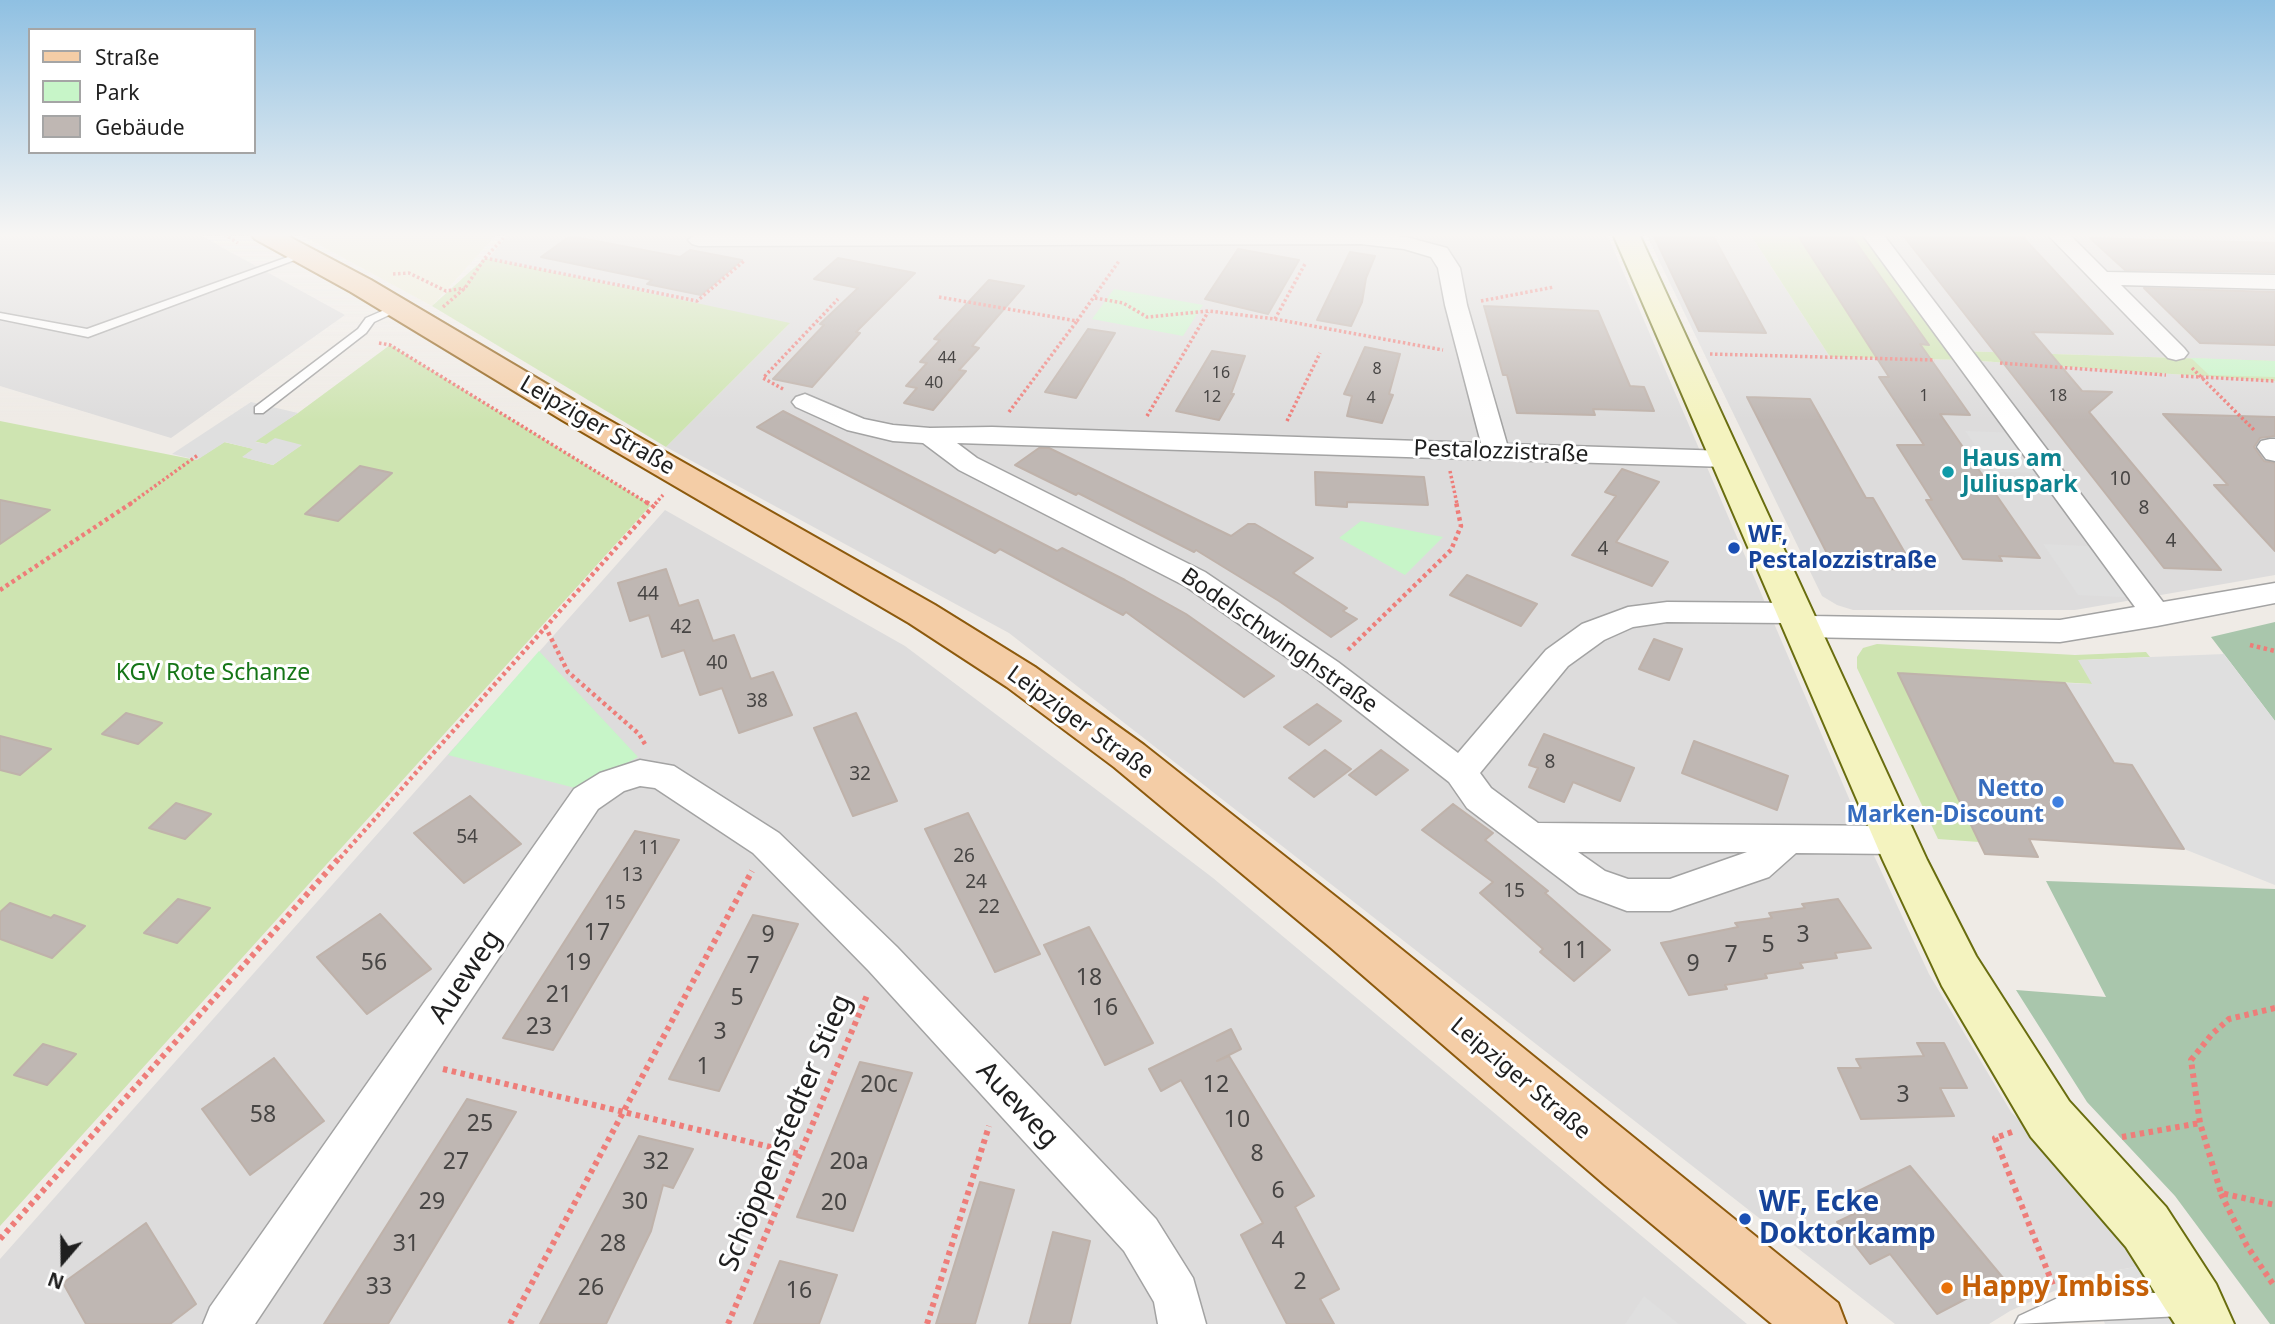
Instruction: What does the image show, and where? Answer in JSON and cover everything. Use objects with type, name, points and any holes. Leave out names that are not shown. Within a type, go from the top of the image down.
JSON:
[{"type":"main road","name":"Leipziger Straße","points":[[377,296],[922,614],[1021,677],[1129,756],[1347,933],[1817,1324]]},
{"type":"street","points":[[1454,296],[1496,451]]},
{"type":"street","points":[[1654,296],[1897,840],[1959,971],[2061,1132],[2146,1227],[2201,1314]]},
{"type":"street","points":[[1918,296],[2157,616]]},
{"type":"street","points":[[2118,296],[2176,353]]},
{"type":"street","name":"Pestalozzistraße","points":[[805,402],[856,425],[893,433],[930,436],[1133,439],[1727,459]]},
{"type":"street","name":"Bodelschwinghstraße","points":[[930,436],[968,464],[1195,579],[1327,670],[1461,774],[1479,798],[1592,882],[1627,895],[1670,895],[1756,866],[1788,838]]},
{"type":"street","points":[[1461,774],[1557,658],[1594,632],[1628,617],[1667,612],[2060,631],[2157,616],[2275,593]]},
{"type":"street","name":"Aueweg","points":[[227,1324],[586,799],[612,782],[640,773],[662,775],[766,843],[883,959],[1000,1088],[1140,1235],[1176,1295],[1182,1324]]},
{"type":"street","points":[[1531,838],[1897,840]]},
{"type":"lane","points":[[0,316],[88,333],[191,296]]},
{"type":"lane","points":[[259,410],[362,331],[370,320],[407,314]]},
{"type":"lane","points":[[2027,1324],[2062,1308],[2201,1314]]},
{"type":"path","points":[[407,314],[451,303],[458,296]]},
{"type":"path","points":[[671,296],[697,301],[703,296]]},
{"type":"path","points":[[1275,319],[1288,296]]},
{"type":"path","points":[[1456,305],[1506,296]]},
{"type":"path","points":[[939,297],[1077,321]]},
{"type":"path","points":[[992,435],[1095,298],[1123,303],[1147,317],[1209,311],[1275,319],[1471,355]]},
{"type":"path","points":[[805,402],[763,378],[838,299]]},
{"type":"path","points":[[1133,439],[1209,311]]},
{"type":"path","points":[[0,1239],[651,505],[390,345],[377,343],[350,354],[336,352]]},
{"type":"path","points":[[1275,444],[1320,353]]},
{"type":"path","points":[[2202,378],[2273,449]]},
{"type":"path","points":[[1327,670],[1451,550],[1461,526],[1446,450]]},
{"type":"path","points":[[0,590],[157,486],[198,455]]},
{"type":"path","points":[[654,487],[664,493]]},
{"type":"path","points":[[545,626],[568,672],[639,734],[662,775]]},
{"type":"path","points":[[2250,645],[2275,651]]},
{"type":"path","points":[[510,1324],[766,843]]},
{"type":"path","name":"Schöppenstedter Stieg","points":[[728,1324],[883,959]]},
{"type":"path","points":[[2275,1008],[2229,1019],[2212,1034],[2192,1060],[2200,1123],[2221,1193],[2247,1246],[2275,1287]]},
{"type":"path","points":[[409,1061],[800,1154]]},
{"type":"path","points":[[927,1324],[1000,1088]]},
{"type":"path","points":[[2062,1308],[1995,1138],[2200,1123]]},
{"type":"path","points":[[2221,1193],[2275,1205]]},
{"type":"shaded area","points":[[0,296],[310,296],[345,315],[171,438],[0,386]]},
{"type":"shaded area","points":[[656,296],[1633,296],[1869,845],[1929,974],[2011,1112],[2112,1211],[2145,1265],[2087,1276],[2010,1311],[1989,1324],[1895,1324],[1009,633],[666,447],[789,324]]},
{"type":"shaded area","points":[[1676,296],[1790,296],[1830,357],[1965,360],[2275,381],[2275,575],[2075,610],[1853,610],[1822,596]]},
{"type":"shaded area","points":[[1917,296],[2275,296],[2275,361],[1958,351]]},
{"type":"shaded area","points":[[251,402],[298,413],[255,442],[266,444],[275,438],[302,445],[273,465],[242,457],[253,449],[225,442],[197,460],[172,454]]},
{"type":"shaded area","points":[[1965,431],[2020,433],[2052,473],[1994,472]]},
{"type":"shaded area","points":[[665,510],[905,646],[1142,824],[1213,878],[1747,1324],[0,1324],[0,1259]]},
{"type":"shaded area","points":[[2043,544],[2107,547],[2144,598],[2078,595]]},
{"type":"shaded area","points":[[2224,654],[2275,721],[2275,885],[2184,849],[2132,765],[2114,763],[2065,683],[2092,684],[2078,660]]},
{"type":"shaded area","points":[[2145,1265],[2175,1324],[2105,1324],[2087,1276]]},
{"type":"shaded area","points":[[1644,1296],[1679,1324],[1625,1324]]},
{"type":"green space","points":[[413,296],[441,296],[432,306]]},
{"type":"green space","points":[[443,296],[662,296],[790,323],[666,447],[432,306]]},
{"type":"green space","points":[[1109,296],[1152,296],[1203,305],[1183,336],[1092,319]]},
{"type":"green space","points":[[1790,296],[1918,296],[1959,351],[2275,361],[2275,381],[1965,360],[1830,357]]},
{"type":"green space","name":"KGV Rote Schanze","points":[[390,345],[651,505],[0,1226],[0,421],[196,460],[224,442],[254,449],[243,457],[273,465],[301,445],[253,441],[298,413]]},
{"type":"green space","points":[[2191,358],[2275,361],[2275,377],[2209,375]]},
{"type":"green space","points":[[1361,521],[1443,537],[1405,575],[1339,538]]},
{"type":"green space","points":[[2275,622],[2275,721],[2211,637]]},
{"type":"green space","points":[[1877,644],[2075,655],[2146,652],[2150,657],[2079,660],[2093,684],[1899,673],[1979,842],[1938,839],[1857,668],[1857,657],[1863,648]]},
{"type":"green space","points":[[539,651],[638,757],[579,789],[448,755]]},
{"type":"green space","points":[[2046,881],[2275,889],[2275,1324],[2270,1324],[2175,1196],[2087,1102],[2016,990],[2106,997]]},
{"type":"building","points":[[850,296],[892,296],[856,332],[860,333],[812,387],[773,379],[824,325],[820,324]]},
{"type":"building","points":[[974,296],[1016,296],[972,346],[979,348],[959,370],[966,371],[933,410],[904,403],[917,388],[906,386],[927,363],[920,362],[940,340],[934,339]]},
{"type":"building","points":[[1207,296],[1278,296],[1268,314],[1205,299]]},
{"type":"building","points":[[1329,296],[1363,296],[1351,326],[1317,320]]},
{"type":"building","points":[[1682,296],[1746,296],[1766,333],[1699,331]]},
{"type":"building","points":[[1837,296],[1894,296],[1929,345],[1920,344],[1970,415],[1940,414],[2040,558],[1999,556],[2002,561],[1963,559],[1926,500],[1932,500],[1897,445],[1924,445],[1879,377],[1889,377]]},
{"type":"building","points":[[1950,296],[2077,296],[2113,334],[2032,332],[2082,391],[2112,392],[2089,412],[2221,570],[2164,568]]},
{"type":"building","points":[[2152,296],[2275,296],[2275,345],[2200,343]]},
{"type":"building","points":[[1484,306],[1598,311],[1630,386],[1644,387],[1654,411],[1593,409],[1595,415],[1517,413],[1507,375],[1503,375]]},
{"type":"building","points":[[1088,329],[1115,333],[1076,398],[1045,392]]},
{"type":"building","points":[[1365,347],[1400,354],[1389,394],[1393,395],[1382,423],[1347,416],[1352,396],[1344,394]]},
{"type":"building","points":[[1212,351],[1245,356],[1231,394],[1234,394],[1219,420],[1176,411]]},
{"type":"building","points":[[1747,397],[1810,399],[1866,498],[1873,498],[1915,570],[1834,567]]},
{"type":"building","points":[[783,411],[1057,551],[1062,548],[1125,580],[1186,614],[1274,676],[1244,697],[1126,612],[1123,615],[1000,549],[995,553],[757,427]]},
{"type":"building","points":[[2163,414],[2275,417],[2275,436],[2260,438],[2254,447],[2264,461],[2275,463],[2275,551],[2214,485],[2228,485]]},
{"type":"building","points":[[1039,448],[1049,448],[1231,536],[1248,524],[1255,524],[1313,558],[1293,573],[1347,608],[1343,611],[1357,619],[1331,637],[1196,550],[1194,552],[1078,493],[1076,495],[1015,465]]},
{"type":"building","points":[[360,466],[392,473],[338,521],[305,514]]},
{"type":"building","points":[[1622,469],[1659,482],[1616,542],[1668,562],[1652,586],[1572,555],[1616,496],[1605,492]]},
{"type":"building","points":[[1315,472],[1424,477],[1428,505],[1347,502],[1347,507],[1316,505]]},
{"type":"building","points":[[0,500],[50,510],[0,544]]},
{"type":"building","points":[[666,569],[679,606],[698,600],[713,641],[734,635],[751,679],[773,672],[792,715],[739,733],[722,688],[700,695],[684,650],[662,657],[649,615],[630,621],[618,583]]},
{"type":"building","points":[[1467,575],[1537,604],[1521,626],[1450,595]]},
{"type":"building","points":[[1654,639],[1682,649],[1669,680],[1639,669]]},
{"type":"building","name":"Netto Marken-Discount","points":[[1898,673],[2065,683],[2114,763],[2132,765],[2184,849],[2029,839],[2038,857],[1985,854]]},
{"type":"building","points":[[1317,704],[1341,721],[1309,745],[1284,727]]},
{"type":"building","points":[[126,713],[162,723],[138,744],[102,734]]},
{"type":"building","points":[[856,713],[897,801],[853,816],[814,728]]},
{"type":"building","points":[[1544,734],[1634,768],[1620,801],[1573,782],[1564,802],[1529,787],[1538,768],[1529,765]]},
{"type":"building","points":[[0,736],[51,749],[20,775],[0,770]]},
{"type":"building","points":[[1694,741],[1788,776],[1777,810],[1682,773]]},
{"type":"building","points":[[1325,750],[1351,769],[1314,797],[1289,778]]},
{"type":"building","points":[[1381,750],[1408,770],[1376,795],[1349,775]]},
{"type":"building","points":[[470,796],[521,844],[464,883],[414,833]]},
{"type":"building","points":[[176,803],[211,814],[185,839],[149,828]]},
{"type":"building","points":[[1453,804],[1493,833],[1485,840],[1548,891],[1545,893],[1610,950],[1574,981],[1540,952],[1543,949],[1480,893],[1493,882],[1422,830]]},
{"type":"building","points":[[968,813],[1040,954],[995,972],[925,829]]},
{"type":"building","points":[[635,831],[679,840],[553,1050],[503,1038]]},
{"type":"building","points":[[178,899],[210,908],[177,943],[144,933]]},
{"type":"building","points":[[1838,899],[1871,948],[1835,953],[1837,958],[1800,963],[1803,968],[1765,974],[1767,978],[1725,985],[1727,989],[1689,995],[1661,943],[1738,927],[1735,923],[1772,918],[1769,913],[1805,908],[1802,904]]},
{"type":"building","points":[[10,903],[51,918],[54,915],[85,926],[52,958],[0,939],[0,912]]},
{"type":"building","points":[[380,914],[431,969],[367,1014],[317,957]]},
{"type":"building","points":[[753,915],[798,924],[719,1091],[669,1079]]},
{"type":"building","points":[[1089,927],[1153,1043],[1105,1065],[1044,945]]},
{"type":"building","points":[[1231,1029],[1241,1049],[1217,1061],[1229,1056],[1314,1196],[1295,1207],[1339,1289],[1320,1299],[1334,1324],[1287,1324],[1241,1235],[1263,1223],[1181,1080],[1161,1091],[1149,1069]]},
{"type":"building","points":[[1917,1043],[1944,1043],[1967,1088],[1940,1088],[1954,1116],[1861,1119],[1838,1068],[1861,1068],[1856,1059],[1924,1056]]},
{"type":"building","points":[[43,1044],[76,1054],[47,1085],[14,1075]]},
{"type":"building","points":[[274,1058],[324,1121],[250,1175],[202,1109]]},
{"type":"building","points":[[860,1062],[912,1073],[853,1231],[797,1217]]},
{"type":"building","points":[[467,1099],[516,1112],[388,1324],[324,1324]]},
{"type":"building","points":[[639,1136],[693,1149],[673,1188],[663,1185],[651,1231],[606,1324],[540,1324]]},
{"type":"building","points":[[1910,1166],[2004,1279],[1937,1314],[1890,1254],[1870,1264],[1837,1222],[1858,1212],[1846,1197]]},
{"type":"building","points":[[980,1182],[1014,1190],[975,1324],[936,1324]]},
{"type":"building","points":[[146,1223],[196,1304],[170,1324],[86,1324],[63,1283]]},
{"type":"building","points":[[1053,1232],[1090,1241],[1070,1324],[1029,1324]]},
{"type":"building","points":[[780,1261],[837,1275],[819,1324],[754,1324]]},
{"type":"place","name":"Haus am Juliuspark","points":[[1948,472]]},
{"type":"place","name":"WF, Pestalozzistraße","points":[[1734,548]]},
{"type":"place","name":"Netto Marken-Discount","points":[[2058,802]]},
{"type":"place","name":"WF, Ecke Doktorkamp","points":[[1745,1219]]},
{"type":"place","name":"Happy Imbiss","points":[[1947,1288]]}]
